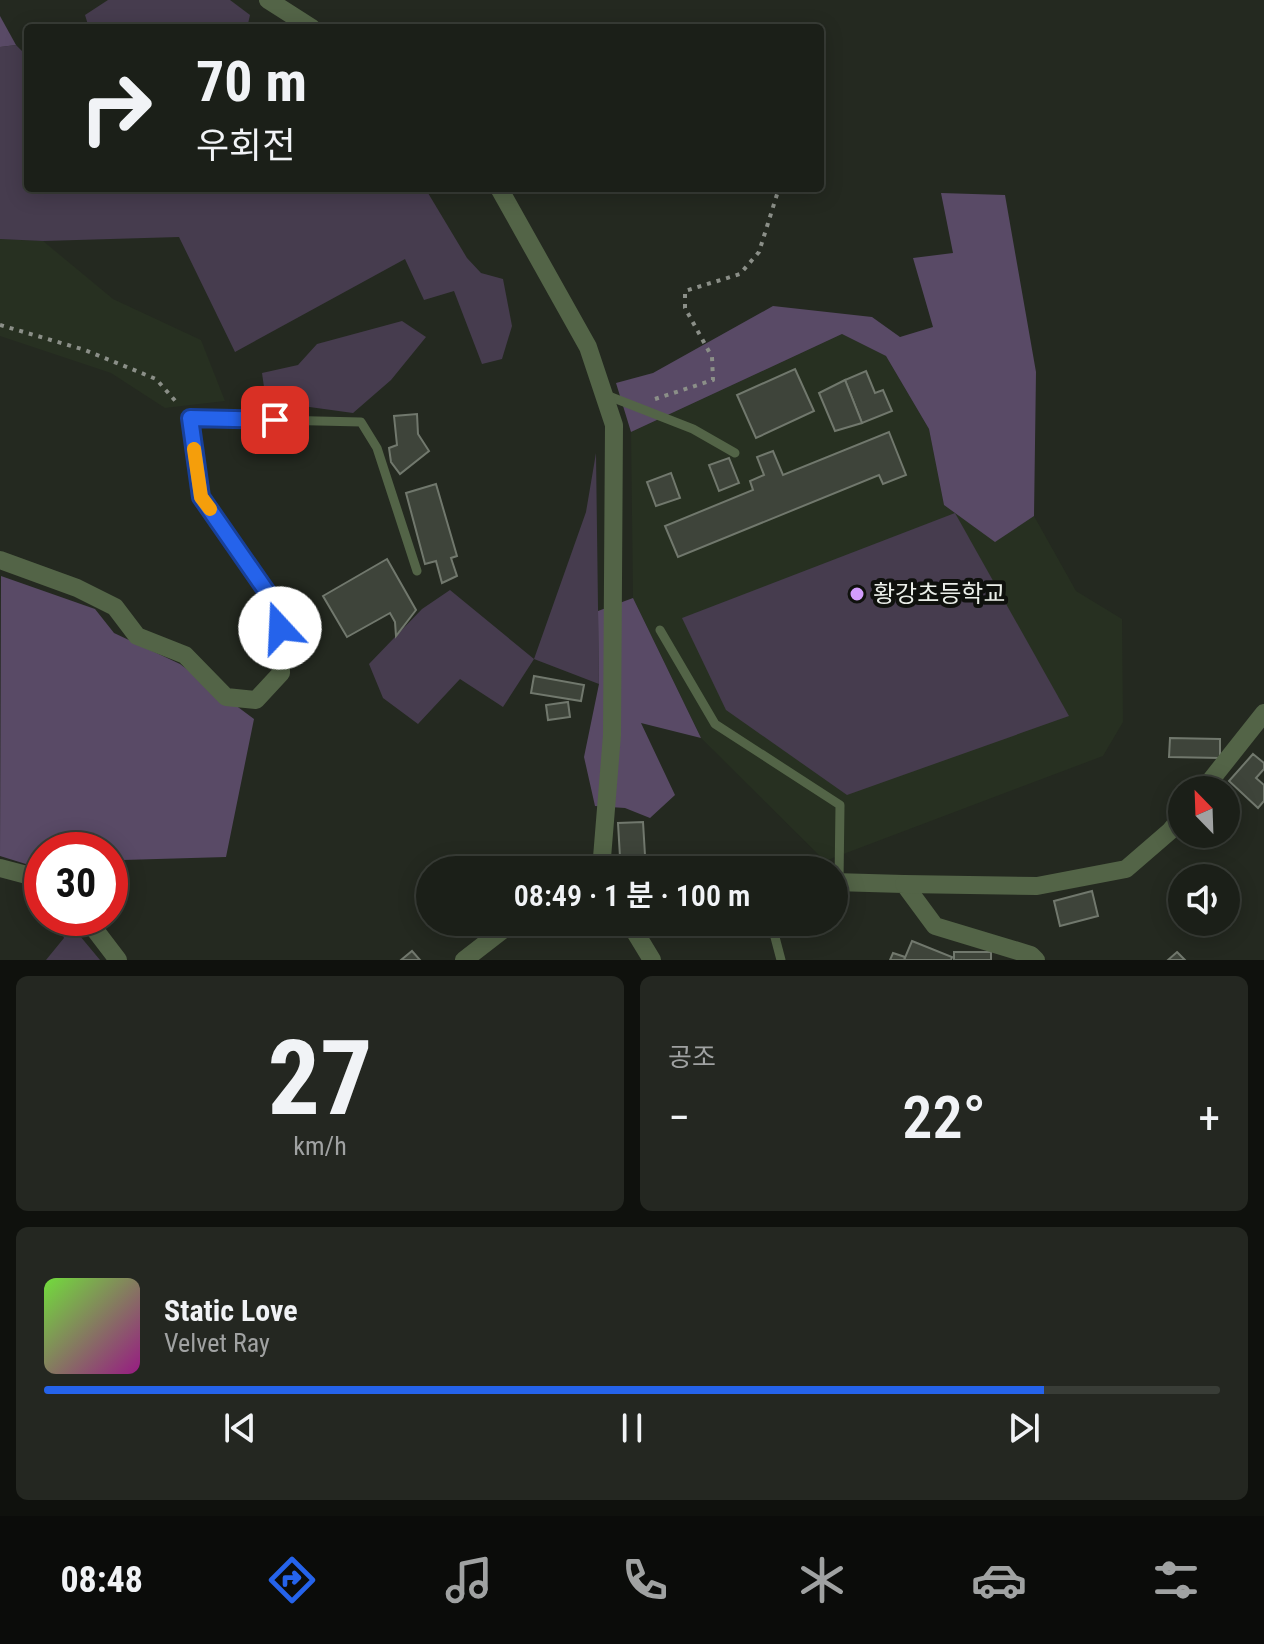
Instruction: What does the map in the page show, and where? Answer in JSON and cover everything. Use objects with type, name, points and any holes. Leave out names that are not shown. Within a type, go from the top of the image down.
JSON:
[{"type":"street","points":[[268,0],[306,24]]},
{"type":"street","points":[[501,192],[588,347],[614,425],[612,735],[602,856]]},
{"type":"street","points":[[0,560],[77,588],[115,607],[137,636],[185,655],[226,697],[256,700],[281,673],[280,628],[267,592],[201,497],[190,418]]},
{"type":"street","points":[[1214,776],[1264,713]]},
{"type":"street","points":[[848,882],[1037,886],[1126,869],[1168,833]]},
{"type":"street","points":[[0,868],[24,874]]},
{"type":"street","points":[[904,884],[935,926],[1031,955],[1036,960]]},
{"type":"street","points":[[100,936],[118,960]]},
{"type":"street","points":[[464,960],[495,936]]},
{"type":"street","points":[[637,936],[652,960]]},
{"type":"lane","points":[[603,394],[693,429],[735,453]]},
{"type":"lane","points":[[190,418],[361,422],[377,448],[417,571]]},
{"type":"lane","points":[[660,630],[715,724],[840,805],[837,856]]},
{"type":"lane","points":[[775,936],[781,960]]},
{"type":"path","points":[[633,406],[713,380],[712,357],[685,308],[685,291],[740,274],[759,252],[778,192]]},
{"type":"path","points":[[0,325],[85,350],[156,379],[190,418]]},
{"type":"shaded area","points":[[108,0],[230,0],[250,15],[248,24],[88,24],[85,15]]},
{"type":"shaded area","points":[[0,16],[16,45],[0,47]]},
{"type":"shaded area","points":[[16,45],[24,53],[24,192],[427,192],[467,258],[481,273],[503,279],[512,326],[502,359],[482,364],[454,291],[424,300],[405,259],[235,352],[179,237],[43,241],[0,239],[0,47]]},
{"type":"shaded area","points":[[941,193],[1005,195],[1036,372],[1034,516],[995,542],[944,505],[929,429],[886,356],[842,334],[631,432],[616,383],[653,373],[773,306],[872,317],[900,337],[933,327],[913,258],[953,253]]},
{"type":"shaded area","points":[[0,239],[43,241],[113,299],[201,340],[225,401],[165,408],[111,373],[0,336]]},
{"type":"shaded area","points":[[402,321],[426,337],[391,380],[353,413],[266,401],[262,373],[298,365],[317,344]]},
{"type":"shaded area","name":"황강초등학교","points":[[842,334],[886,356],[929,429],[944,505],[995,541],[1034,516],[1076,591],[1122,619],[1123,722],[1103,756],[838,856],[820,856],[701,738],[633,598],[631,432]]},
{"type":"shaded area","points":[[596,453],[599,684],[534,659],[586,512]]},
{"type":"shaded area","points":[[955,513],[1069,716],[847,795],[726,710],[682,618]]},
{"type":"shaded area","points":[[1,576],[95,609],[114,633],[180,664],[254,719],[226,857],[128,860],[128,832],[24,832],[24,863],[0,856]]},
{"type":"shaded area","points":[[450,590],[534,659],[503,707],[460,679],[418,724],[383,698],[369,664],[422,609]]},
{"type":"shaded area","points":[[633,598],[701,738],[641,723],[675,795],[650,818],[625,808],[595,806],[584,757],[599,684],[598,611]]},
{"type":"shaded area","points":[[80,936],[100,960],[46,960],[64,938]]},
{"type":"building","points":[[795,369],[814,411],[756,438],[737,395]]},
{"type":"building","points":[[866,371],[875,393],[883,390],[892,411],[862,423],[845,380]]},
{"type":"building","points":[[845,380],[862,423],[835,431],[819,393]]},
{"type":"building","points":[[417,414],[418,434],[429,451],[400,474],[391,462],[389,448],[397,445],[394,416]]},
{"type":"building","points":[[889,432],[906,475],[883,484],[879,475],[678,557],[665,526],[753,490],[750,481],[764,475],[757,457],[773,451],[783,475]]},
{"type":"building","points":[[729,458],[739,483],[719,491],[709,465]]},
{"type":"building","points":[[671,473],[680,498],[656,506],[647,482]]},
{"type":"building","points":[[436,484],[457,556],[451,558],[457,576],[442,583],[436,561],[425,564],[406,493]]},
{"type":"building","points":[[387,559],[416,610],[396,636],[395,622],[390,613],[347,637],[323,596]]},
{"type":"building","points":[[534,676],[584,685],[581,701],[531,693]]},
{"type":"building","points":[[568,702],[570,717],[548,720],[546,705]]},
{"type":"building","points":[[1170,738],[1220,739],[1220,758],[1169,757]]},
{"type":"building","points":[[1253,754],[1264,763],[1264,769],[1256,778],[1264,785],[1264,801],[1258,808],[1240,791],[1240,776],[1233,776]]},
{"type":"building","points":[[643,822],[645,855],[620,856],[618,823]]},
{"type":"building","points":[[1092,891],[1098,916],[1060,926],[1054,901]]},
{"type":"building","points":[[912,941],[952,957],[951,960],[904,960]]},
{"type":"building","points":[[412,951],[420,960],[401,960]]},
{"type":"building","points":[[954,952],[991,952],[991,960],[954,960]]},
{"type":"building","points":[[1177,952],[1185,960],[1168,960]]},
{"type":"building","points":[[893,953],[905,957],[904,960],[890,960]]},
{"type":"slow traffic","points":[[194,449],[201,497],[210,509]]},
{"type":"place","name":"황강초등학교","points":[[857,594]]},
{"type":"route","points":[[275,420],[190,418],[201,497],[267,592],[280,628]]}]
